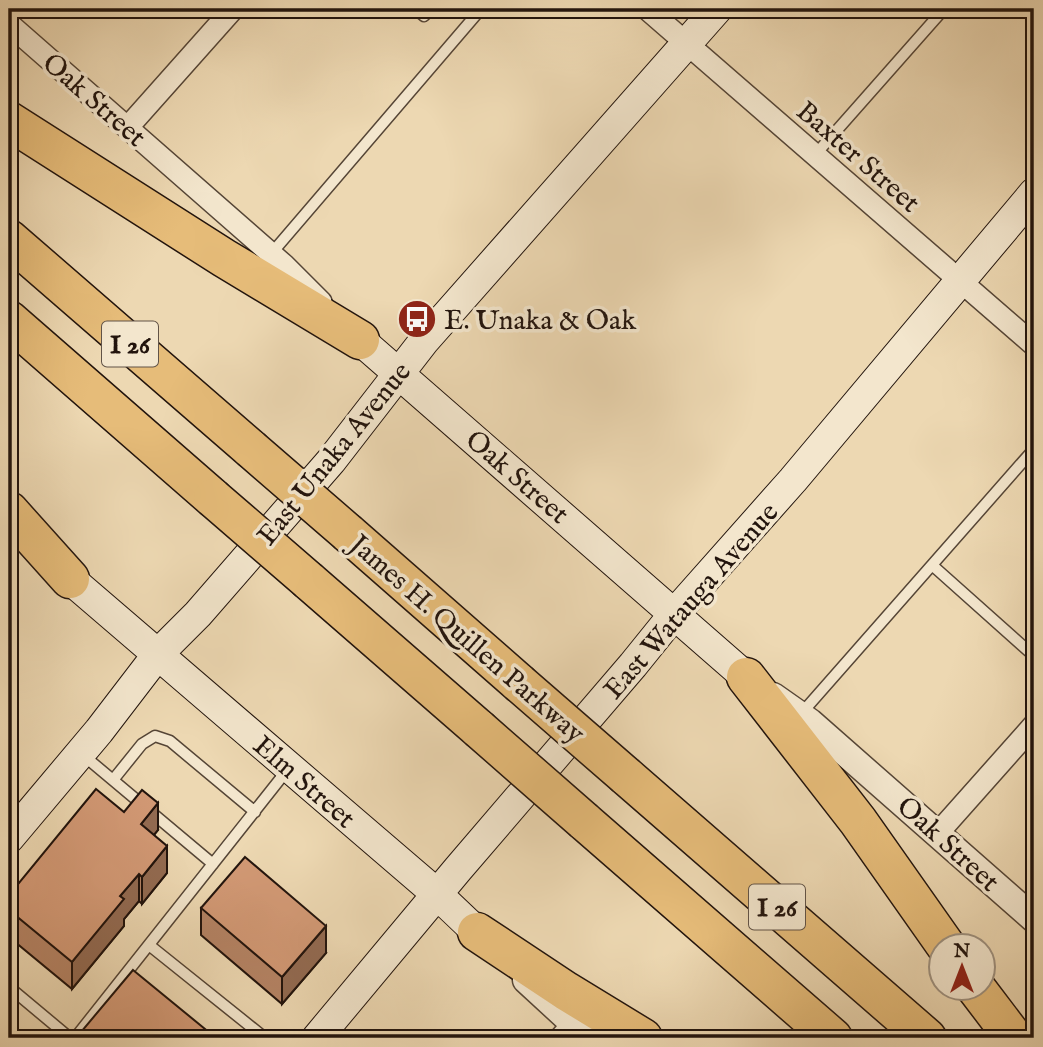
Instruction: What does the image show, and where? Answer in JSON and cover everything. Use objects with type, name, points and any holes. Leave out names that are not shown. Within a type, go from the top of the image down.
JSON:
[{"type":"highway","points":[[9,121],[224,258],[360,340]]},
{"type":"highway","name":"James H. Quillen Parkway","points":[[9,239],[927,1038]]},
{"type":"highway","name":"I 26","points":[[9,320],[833,1038]]},
{"type":"highway","points":[[9,511],[70,579]]},
{"type":"highway","points":[[746,677],[858,821],[936,932]]},
{"type":"highway","points":[[477,932],[643,1038]]},
{"type":"highway","points":[[987,1002],[1014,1038]]},
{"type":"main road","name":"East Unaka Avenue","points":[[9,838],[158,654],[198,614],[331,461],[399,372],[717,9]]},
{"type":"main road","name":"East Watauga Avenue","points":[[326,1035],[437,894],[675,613],[793,480],[1034,193]]},
{"type":"main road","name":"Oak Street","points":[[360,340],[746,677]]},
{"type":"main road","name":"Elm Street","points":[[70,579],[437,894],[477,932]]},
{"type":"street","points":[[128,127],[233,9]]},
{"type":"street","name":"Baxter Street","points":[[647,9],[1034,345]]},
{"type":"street","name":"Oak Street","points":[[9,24],[271,254],[360,340]]},
{"type":"street","name":"Elm Street","points":[[9,538],[70,579]]},
{"type":"street","name":"Oak Street","points":[[746,677],[800,715],[939,833],[1034,919]]},
{"type":"street","points":[[939,833],[1034,724]]},
{"type":"street","name":"Elm Street","points":[[477,932],[561,1029],[589,1038]]},
{"type":"lane","points":[[416,9],[424,16],[431,9]]},
{"type":"lane","points":[[271,254],[481,9]]},
{"type":"lane","points":[[815,155],[944,9]]},
{"type":"lane","points":[[800,715],[1034,449]]},
{"type":"lane","points":[[932,565],[1034,656]]},
{"type":"lane","points":[[113,780],[142,744],[155,736],[170,741],[254,812]]},
{"type":"lane","points":[[80,753],[113,780],[133,803],[179,835],[213,864]]},
{"type":"lane","points":[[9,988],[72,1038],[290,767]]},
{"type":"lane","points":[[169,842],[179,835]]},
{"type":"lane","points":[[149,944],[265,1038]]},
{"type":"building","points":[[96,789],[124,812],[142,790],[158,803],[141,824],[167,846],[142,877],[139,874],[120,896],[124,899],[72,962],[9,910],[9,895]]},
{"type":"building","points":[[245,857],[326,926],[282,977],[201,908]]},
{"type":"building","points":[[133,970],[216,1038],[76,1038]]},
{"type":"place","name":"E. Unaka & Oak","points":[[417,319]]}]
